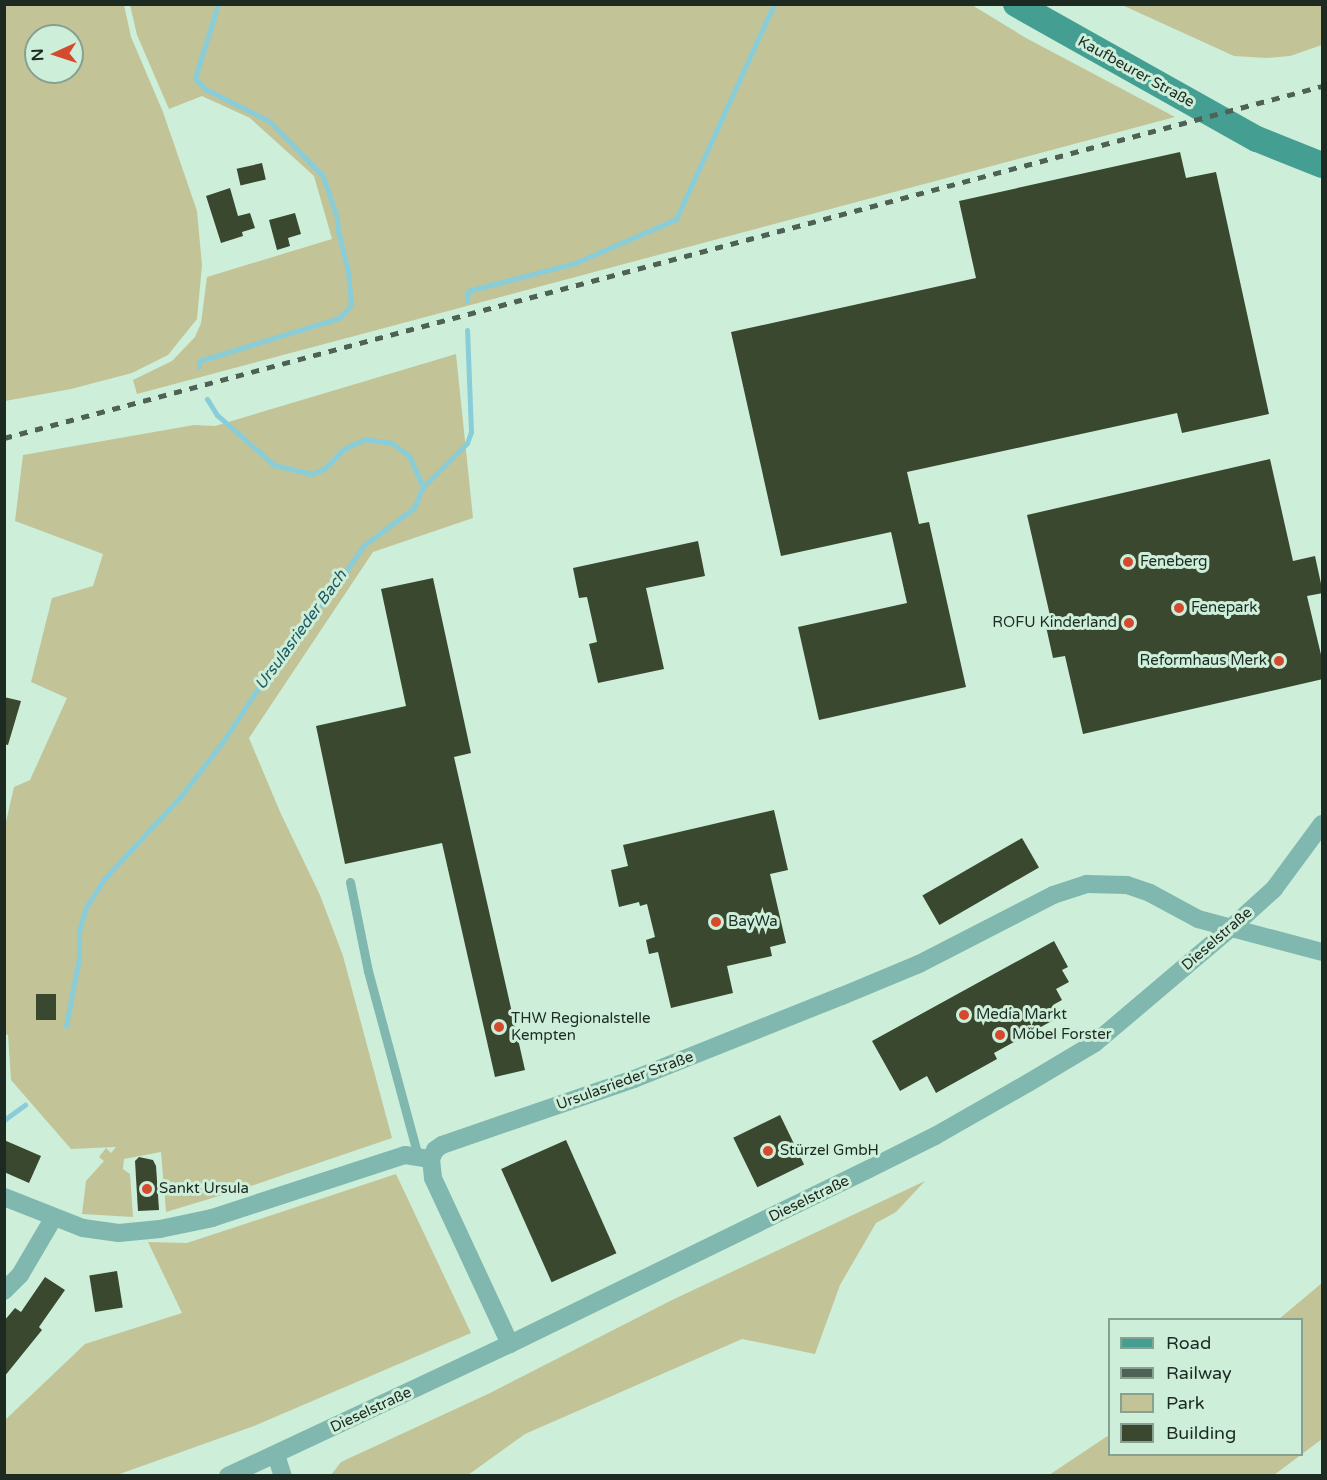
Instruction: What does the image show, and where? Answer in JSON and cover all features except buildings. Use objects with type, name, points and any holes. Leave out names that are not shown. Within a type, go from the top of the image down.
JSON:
[{"type":"main road","name":"Kaufbeurer Straße","points":[[1016,4],[1257,139],[1289,162],[1323,178]]},
{"type":"main road","name":"Kaufbeurer Straße","points":[[1257,139],[1323,165]]},
{"type":"street","name":"Dieselstraße","points":[[228,1476],[510,1344],[935,1136],[1028,1083],[1095,1043],[1232,927],[1274,889],[1323,824]]},
{"type":"street","name":"Ursulasrieder Straße","points":[[424,1157],[442,1145],[634,1079],[842,996],[919,964],[1053,895],[1087,884],[1127,885],[1150,893],[1198,919],[1323,952]]},
{"type":"street","points":[[4,1197],[83,1228],[119,1233],[160,1229],[213,1218],[405,1155],[424,1157],[510,1344]]},
{"type":"street","points":[[4,1291],[20,1275],[54,1217]]},
{"type":"street","points":[[276,1455],[283,1476]]},
{"type":"lane","points":[[350,882],[368,971],[424,1157]]},
{"type":"green space","points":[[5,4],[124,5],[131,37],[163,112],[197,211],[202,265],[197,319],[168,355],[132,373],[71,389],[5,401]]},
{"type":"green space","points":[[130,5],[972,5],[1026,38],[1175,117],[137,394],[133,380],[172,361],[195,337],[201,323],[207,277],[332,239],[314,176],[250,118],[202,96],[169,109],[137,35]]},
{"type":"green space","points":[[1122,5],[1322,5],[1322,45],[1290,56],[1266,58],[1234,56]]},
{"type":"green space","points":[[456,354],[473,518],[373,552],[249,738],[281,814],[320,895],[343,956],[392,1138],[166,1212],[161,1152],[124,1159],[123,1169],[130,1174],[133,1217],[82,1214],[86,1181],[104,1161],[99,1157],[106,1148],[111,1153],[116,1147],[71,1149],[11,1080],[8,1035],[5,1034],[5,826],[14,787],[30,780],[67,698],[31,682],[52,598],[93,586],[103,554],[15,521],[23,455],[194,425],[215,426]]},
{"type":"green space","points":[[396,1174],[471,1333],[254,1426],[117,1475],[5,1475],[5,1420],[85,1344],[182,1313],[148,1242],[187,1243]]},
{"type":"green space","points":[[925,1181],[896,1212],[876,1223],[840,1285],[815,1354],[742,1339],[525,1434],[468,1475],[331,1475],[341,1462],[490,1393],[672,1300]]},
{"type":"green space","points":[[1322,1283],[1322,1439],[1303,1453],[1303,1318],[1280,1318]]},
{"type":"green space","points":[[1108,1436],[1108,1456],[1299,1456],[1274,1475],[1049,1475]]},
{"type":"waterway","name":"Ursulasrieder Bach","points":[[199,367],[199,361],[339,318],[351,305],[348,271],[337,218],[323,176],[269,121],[205,89],[195,78],[218,4]]},
{"type":"waterway","points":[[467,301],[468,291],[575,263],[676,219],[774,4]]},
{"type":"waterway","points":[[423,487],[467,443],[471,432],[467,330]]},
{"type":"waterway","name":"Ursulasrieder Bach","points":[[66,1026],[79,958],[79,931],[86,907],[104,879],[181,796],[224,740],[287,644],[340,580],[364,545],[414,508],[423,487],[409,456],[392,443],[365,439],[344,449],[324,469],[311,474],[274,465],[217,415],[207,399]]},
{"type":"waterway","name":"Ursulasrieder Bach","points":[[4,1120],[25,1105]]},
{"type":"railway","points":[[4,438],[1322,86]]},
{"type":"place","name":"Feneberg","points":[[1128,562]]},
{"type":"place","name":"Fenepark","points":[[1179,608]]},
{"type":"place","name":"ROFU Kinderland","points":[[1129,623]]},
{"type":"place","name":"Reformhaus Merk","points":[[1279,661]]},
{"type":"place","name":"BayWa","points":[[716,922]]},
{"type":"place","name":"Media Markt","points":[[964,1015]]},
{"type":"place","name":"THW Regionalstelle Kempten","points":[[499,1027]]},
{"type":"place","name":"Möbel Forster","points":[[1000,1035]]},
{"type":"place","name":"Stürzel GmbH","points":[[768,1151]]},
{"type":"place","name":"Sankt Ursula","points":[[147,1189]]}]
